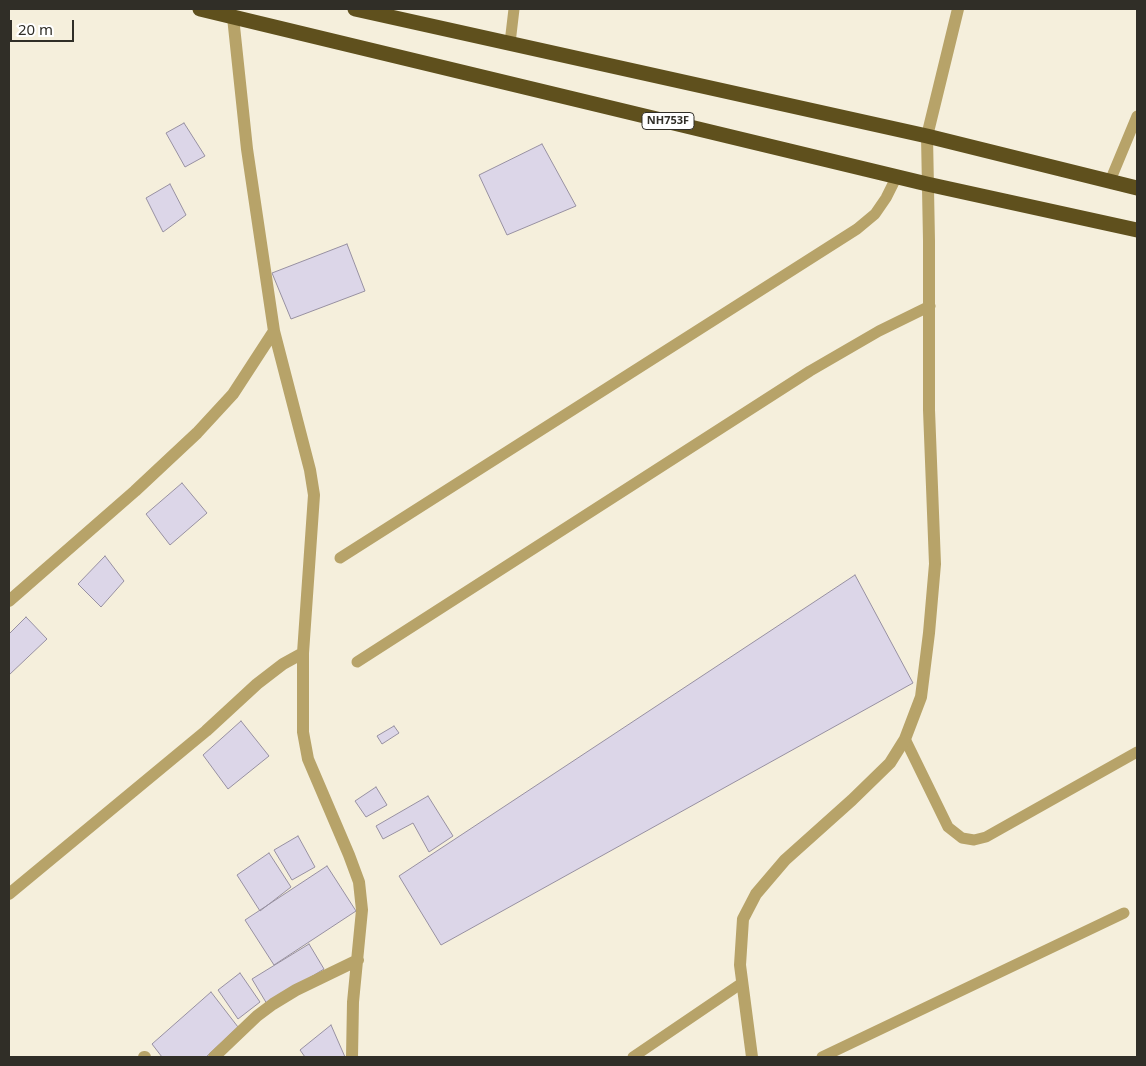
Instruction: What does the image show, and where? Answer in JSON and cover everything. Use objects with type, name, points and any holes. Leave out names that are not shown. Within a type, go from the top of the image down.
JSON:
[{"type":"highway","name":"NH753F","points":[[200,9],[927,184],[1137,230]]},
{"type":"highway","points":[[355,9],[927,136],[1137,188]]},
{"type":"street","points":[[752,1057],[740,965],[743,920],[756,894],[785,860],[890,763],[905,739],[921,697],[935,564],[929,410],[930,306],[927,136],[958,9]]},
{"type":"street","points":[[233,17],[247,149],[274,332],[310,470],[314,495],[303,653],[303,732],[308,759],[359,882],[362,910],[353,1002],[352,1057]]},
{"type":"street","points":[[9,601],[135,491],[197,433],[233,394],[274,332]]},
{"type":"street","points":[[9,894],[206,731],[257,684],[283,664],[303,653]]},
{"type":"street","points":[[214,1057],[257,1016],[273,1004],[296,990],[358,960]]},
{"type":"lane","points":[[510,43],[514,9]]},
{"type":"lane","points":[[1110,181],[1137,116]]},
{"type":"lane","points":[[340,558],[858,229],[875,214],[886,198],[897,176]]},
{"type":"lane","points":[[357,662],[810,371],[879,331],[930,306]]},
{"type":"lane","points":[[905,739],[948,827],[962,838],[974,840],[986,837],[1137,752]]},
{"type":"lane","points":[[822,1057],[1124,913]]},
{"type":"lane","points":[[633,1057],[742,983]]},
{"type":"building","points":[[184,123],[205,156],[185,167],[166,133]]},
{"type":"building","points":[[542,144],[576,206],[507,235],[479,175]]},
{"type":"building","points":[[170,184],[186,215],[163,232],[146,198]]},
{"type":"building","points":[[347,244],[365,291],[291,319],[272,273]]},
{"type":"building","points":[[182,483],[207,513],[170,545],[146,514]]},
{"type":"building","points":[[105,556],[124,581],[101,607],[78,584]]},
{"type":"building","points":[[855,575],[913,683],[441,945],[399,876]]},
{"type":"building","points":[[26,617],[47,639],[9,675],[9,634]]},
{"type":"building","points":[[241,721],[269,756],[228,789],[203,755]]},
{"type":"building","points":[[394,726],[399,733],[382,744],[377,736]]},
{"type":"building","points":[[376,787],[387,805],[366,817],[355,801]]},
{"type":"building","points":[[428,796],[453,836],[429,852],[413,823],[383,839],[376,826]]},
{"type":"building","points":[[298,836],[315,867],[292,880],[274,850]]},
{"type":"building","points":[[269,853],[291,887],[260,911],[237,875]]},
{"type":"building","points":[[327,866],[356,911],[274,965],[245,920]]},
{"type":"building","points":[[309,944],[324,969],[267,1004],[252,979]]},
{"type":"building","points":[[240,973],[260,1002],[238,1019],[218,990]]},
{"type":"building","points":[[211,992],[238,1027],[206,1057],[162,1057],[152,1044]]},
{"type":"building","points":[[331,1025],[345,1057],[305,1057],[300,1050]]}]
